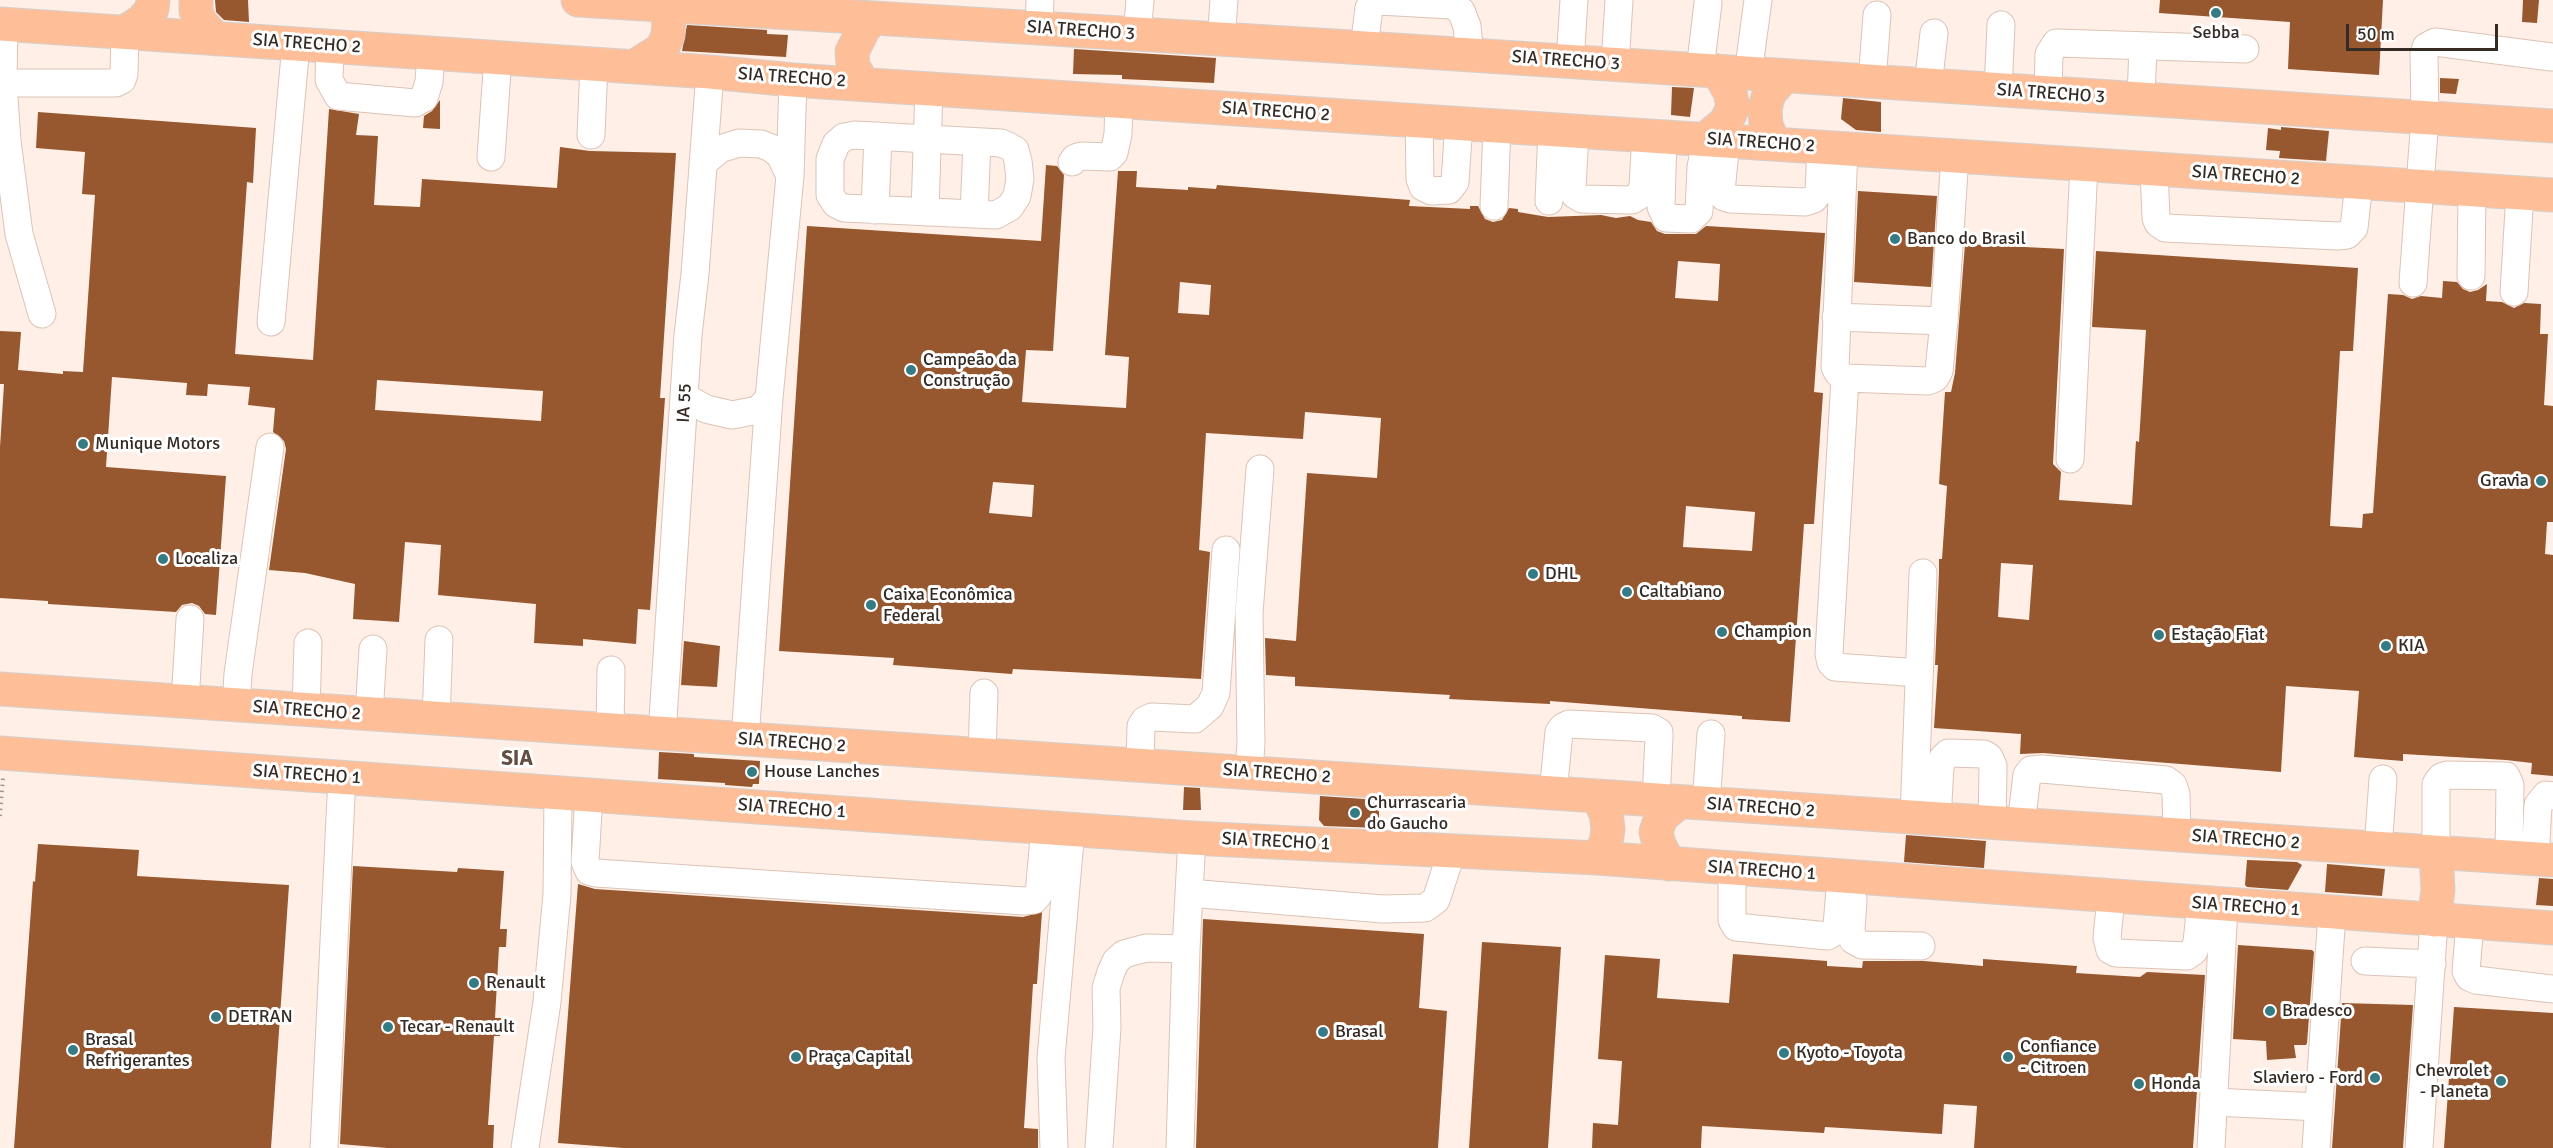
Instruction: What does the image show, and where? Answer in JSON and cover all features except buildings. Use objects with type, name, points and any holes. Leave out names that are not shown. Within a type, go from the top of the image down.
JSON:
[{"type":"main road","points":[[124,32],[142,21],[152,9],[153,0]]},
{"type":"main road","points":[[196,0],[196,11],[200,22],[216,39]]},
{"type":"main road","name":"SIA TRECHO 3","points":[[578,0],[666,6],[739,5],[839,8],[874,18],[1040,14],[1137,35],[2553,126]]},
{"type":"main road","points":[[635,66],[662,48],[668,35],[669,19],[666,6]]},
{"type":"main road","points":[[862,84],[853,66],[852,52],[864,28],[874,18]]},
{"type":"main road","name":"SIA TRECHO 2","points":[[2,24],[635,66],[793,80],[2553,195]]},
{"type":"main road","points":[[1717,139],[1732,107],[1730,92],[1722,72]]},
{"type":"main road","points":[[1774,144],[1766,125],[1765,109],[1769,93],[1784,77]]},
{"type":"main road","name":"SIA TRECHO 2","points":[[0,689],[2532,859]]},
{"type":"main road","name":"SIA TRECHO 1","points":[[2,753],[1192,838],[1597,858],[2213,905],[2553,928]]},
{"type":"main road","points":[[1597,796],[1606,813],[1608,829],[1606,843],[1597,858]]},
{"type":"main road","points":[[1669,864],[1656,832],[1661,817],[1680,802]]},
{"type":"main road","points":[[2434,920],[2438,890],[2436,853]]},
{"type":"street","points":[[1137,35],[1140,0]]},
{"type":"street","points":[[1221,41],[1224,0]]},
{"type":"street","points":[[1570,62],[1574,0]]},
{"type":"street","points":[[1615,65],[1619,0]]},
{"type":"street","points":[[1722,72],[1758,0]]},
{"type":"street","points":[[1364,48],[1369,8],[1378,1],[1452,5],[1461,11],[1467,26],[1470,55]]},
{"type":"street","points":[[1708,3],[1722,72]]},
{"type":"street","points":[[1872,82],[1877,15]]},
{"type":"street","points":[[2,24],[7,141],[19,234],[42,314]]},
{"type":"street","points":[[1998,90],[2001,25]]},
{"type":"street","points":[[3,83],[116,83],[122,80],[124,74],[124,32]]},
{"type":"street","points":[[1928,86],[1934,33]]},
{"type":"street","points":[[2413,283],[2426,117],[2424,54],[2426,47],[2435,42],[2551,57]]},
{"type":"street","points":[[2048,93],[2049,54],[2056,43],[2245,49]]},
{"type":"street","points":[[271,322],[297,44]]},
{"type":"street","points":[[330,46],[329,80],[338,96],[416,103],[424,98],[429,82],[431,53]]},
{"type":"street","points":[[2142,99],[2143,46]]},
{"type":"street","points":[[491,157],[498,57]]},
{"type":"street","points":[[591,135],[594,64]]},
{"type":"street","name":"IA 55","points":[[662,734],[688,335],[711,72]]},
{"type":"street","points":[[745,740],[770,398],[790,176],[793,80]]},
{"type":"street","points":[[926,212],[929,88]]},
{"type":"street","points":[[1072,162],[1081,156],[1110,156],[1114,153],[1118,134],[1119,101]]},
{"type":"street","points":[[1419,121],[1420,179],[1423,187],[1431,191],[1449,190],[1455,182],[1459,123]]},
{"type":"street","points":[[1494,206],[1497,126]]},
{"type":"street","points":[[1563,130],[1572,188],[1575,195],[1582,199],[1632,200],[1639,196],[1654,136]]},
{"type":"street","points":[[1549,201],[1563,130]]},
{"type":"street","points":[[875,210],[878,136]]},
{"type":"street","points":[[878,136],[927,139],[1001,143],[1015,150],[1020,179],[1017,196],[1010,207],[996,215],[844,208],[836,204],[830,195],[830,159],[836,144],[844,137],[878,136]]},
{"type":"street","points":[[1654,136],[1661,207],[1666,218],[1691,219],[1699,211],[1701,166],[1717,139]]},
{"type":"street","points":[[1717,139],[1721,192],[1724,197],[1730,199],[1805,202],[1814,199],[1819,192],[1833,148]]},
{"type":"street","points":[[974,214],[976,142]]},
{"type":"street","points":[[704,163],[720,149],[739,143],[761,144],[780,155],[790,176]]},
{"type":"street","points":[[1833,148],[1835,367],[1838,374],[1845,378],[1928,381],[1935,378],[1939,371],[1955,156]]},
{"type":"street","points":[[2070,459],[2084,165]]},
{"type":"street","points":[[2154,170],[2156,218],[2157,223],[2165,228],[2347,235],[2354,228],[2359,183]]},
{"type":"street","points":[[2471,276],[2472,190]]},
{"type":"street","points":[[2514,292],[2520,194]]},
{"type":"street","points":[[1836,317],[1944,321]]},
{"type":"street","points":[[1845,378],[1829,654],[1831,663],[1835,667],[1919,673]]},
{"type":"street","points":[[685,397],[706,409],[732,416],[758,410],[770,398]]},
{"type":"street","points":[[236,706],[238,674],[270,447]]},
{"type":"street","points":[[1249,772],[1251,743],[1249,613],[1260,469]]},
{"type":"street","points":[[1140,765],[1142,726],[1145,720],[1152,717],[1195,719],[1210,706],[1216,693],[1226,550]]},
{"type":"street","points":[[1923,573],[1919,673],[1926,819]]},
{"type":"street","points":[[185,702],[190,619]]},
{"type":"street","points":[[436,720],[438,640]]},
{"type":"street","points":[[306,711],[308,643]]},
{"type":"street","points":[[369,715],[373,649]]},
{"type":"street","points":[[610,731],[611,670]]},
{"type":"street","points":[[982,755],[984,693]]},
{"type":"street","points":[[1553,793],[1559,732],[1563,727],[1569,724],[1652,728],[1659,732],[1680,802]]},
{"type":"street","points":[[1680,802],[1711,734]]},
{"type":"street","points":[[1926,819],[1943,758],[1948,753],[1984,754],[1989,757],[1993,766],[2007,824]]},
{"type":"street","points":[[2007,824],[2027,775],[2031,771],[2042,769],[2166,780],[2173,785],[2176,794],[2178,836]]},
{"type":"street","points":[[2436,853],[2436,784],[2441,777],[2447,775],[2506,776],[2532,859]]},
{"type":"street","points":[[324,1148],[342,777]]},
{"type":"street","points":[[2378,849],[2383,779]]},
{"type":"street","points":[[574,794],[585,861],[589,871],[608,874],[1034,900],[1039,894],[1058,828]]},
{"type":"street","points":[[525,1148],[547,1002],[557,894],[574,794]]},
{"type":"street","points":[[2532,859],[2538,805],[2546,795],[2553,796]]},
{"type":"street","points":[[1054,1148],[1052,1058],[1058,828]]},
{"type":"street","points":[[1180,1148],[1192,838]]},
{"type":"street","points":[[1189,893],[1383,909],[1425,908],[1436,900],[1452,851]]},
{"type":"street","points":[[1732,868],[1732,920],[1736,927],[1828,936],[1837,926],[1848,877]]},
{"type":"street","points":[[1848,877],[1853,940],[1862,945],[1921,946]]},
{"type":"street","points":[[2111,897],[2107,938],[2110,950],[2116,953],[2187,956],[2194,951],[2213,905]]},
{"type":"street","points":[[2211,1148],[2213,905]]},
{"type":"street","points":[[2316,1148],[2332,913]]},
{"type":"street","points":[[2418,1148],[2434,920]]},
{"type":"street","points":[[2470,923],[2466,971],[2469,976],[2476,980],[2553,989]]},
{"type":"street","points":[[1099,1148],[1107,1027],[1106,988],[1111,972],[1116,961],[1124,954],[1146,948],[1186,949]]},
{"type":"street","points":[[2365,961],[2432,964]]},
{"type":"street","points":[[2213,1102],[2319,1107]]},
{"type":"path","points":[[0,816],[2,753]]},
{"type":"place","name":"Sebba","points":[[2216,13]]},
{"type":"place","name":"Banco do Brasil","points":[[1895,239]]},
{"type":"place","name":"Campeão da Construção","points":[[911,370]]},
{"type":"place","name":"Munique Motors","points":[[83,444]]},
{"type":"place","name":"Gravia","points":[[2541,481]]},
{"type":"place","name":"Localiza","points":[[163,559]]},
{"type":"place","name":"DHL","points":[[1533,574]]},
{"type":"place","name":"Caltabiano","points":[[1627,592]]},
{"type":"place","name":"Caixa Econômica Federal","points":[[871,605]]},
{"type":"place","name":"Champion","points":[[1722,632]]},
{"type":"place","name":"Estação Fiat","points":[[2159,635]]},
{"type":"place","name":"KIA","points":[[2386,646]]},
{"type":"place","name":"House Lanches","points":[[752,772]]},
{"type":"place","name":"Churrascaria do Gaucho","points":[[1355,813]]},
{"type":"place","name":"Renault","points":[[474,983]]},
{"type":"place","name":"Bradesco","points":[[2270,1011]]},
{"type":"place","name":"DETRAN","points":[[216,1017]]},
{"type":"place","name":"Tecar - Renault","points":[[388,1027]]},
{"type":"place","name":"Brasal","points":[[1323,1032]]},
{"type":"place","name":"Brasal Refrigerantes","points":[[73,1050]]},
{"type":"place","name":"Kyoto - Toyota","points":[[1784,1053]]},
{"type":"place","name":"Praça Capital","points":[[796,1057]]},
{"type":"place","name":"Confiance - Citroen","points":[[2008,1057]]},
{"type":"place","name":"Slaviero - Ford","points":[[2375,1078]]},
{"type":"place","name":"Chevrolet - Planeta","points":[[2501,1081]]},
{"type":"place","name":"Honda","points":[[2139,1084]]},
{"type":"district","name":"SIA","points":[[517,759]]}]
